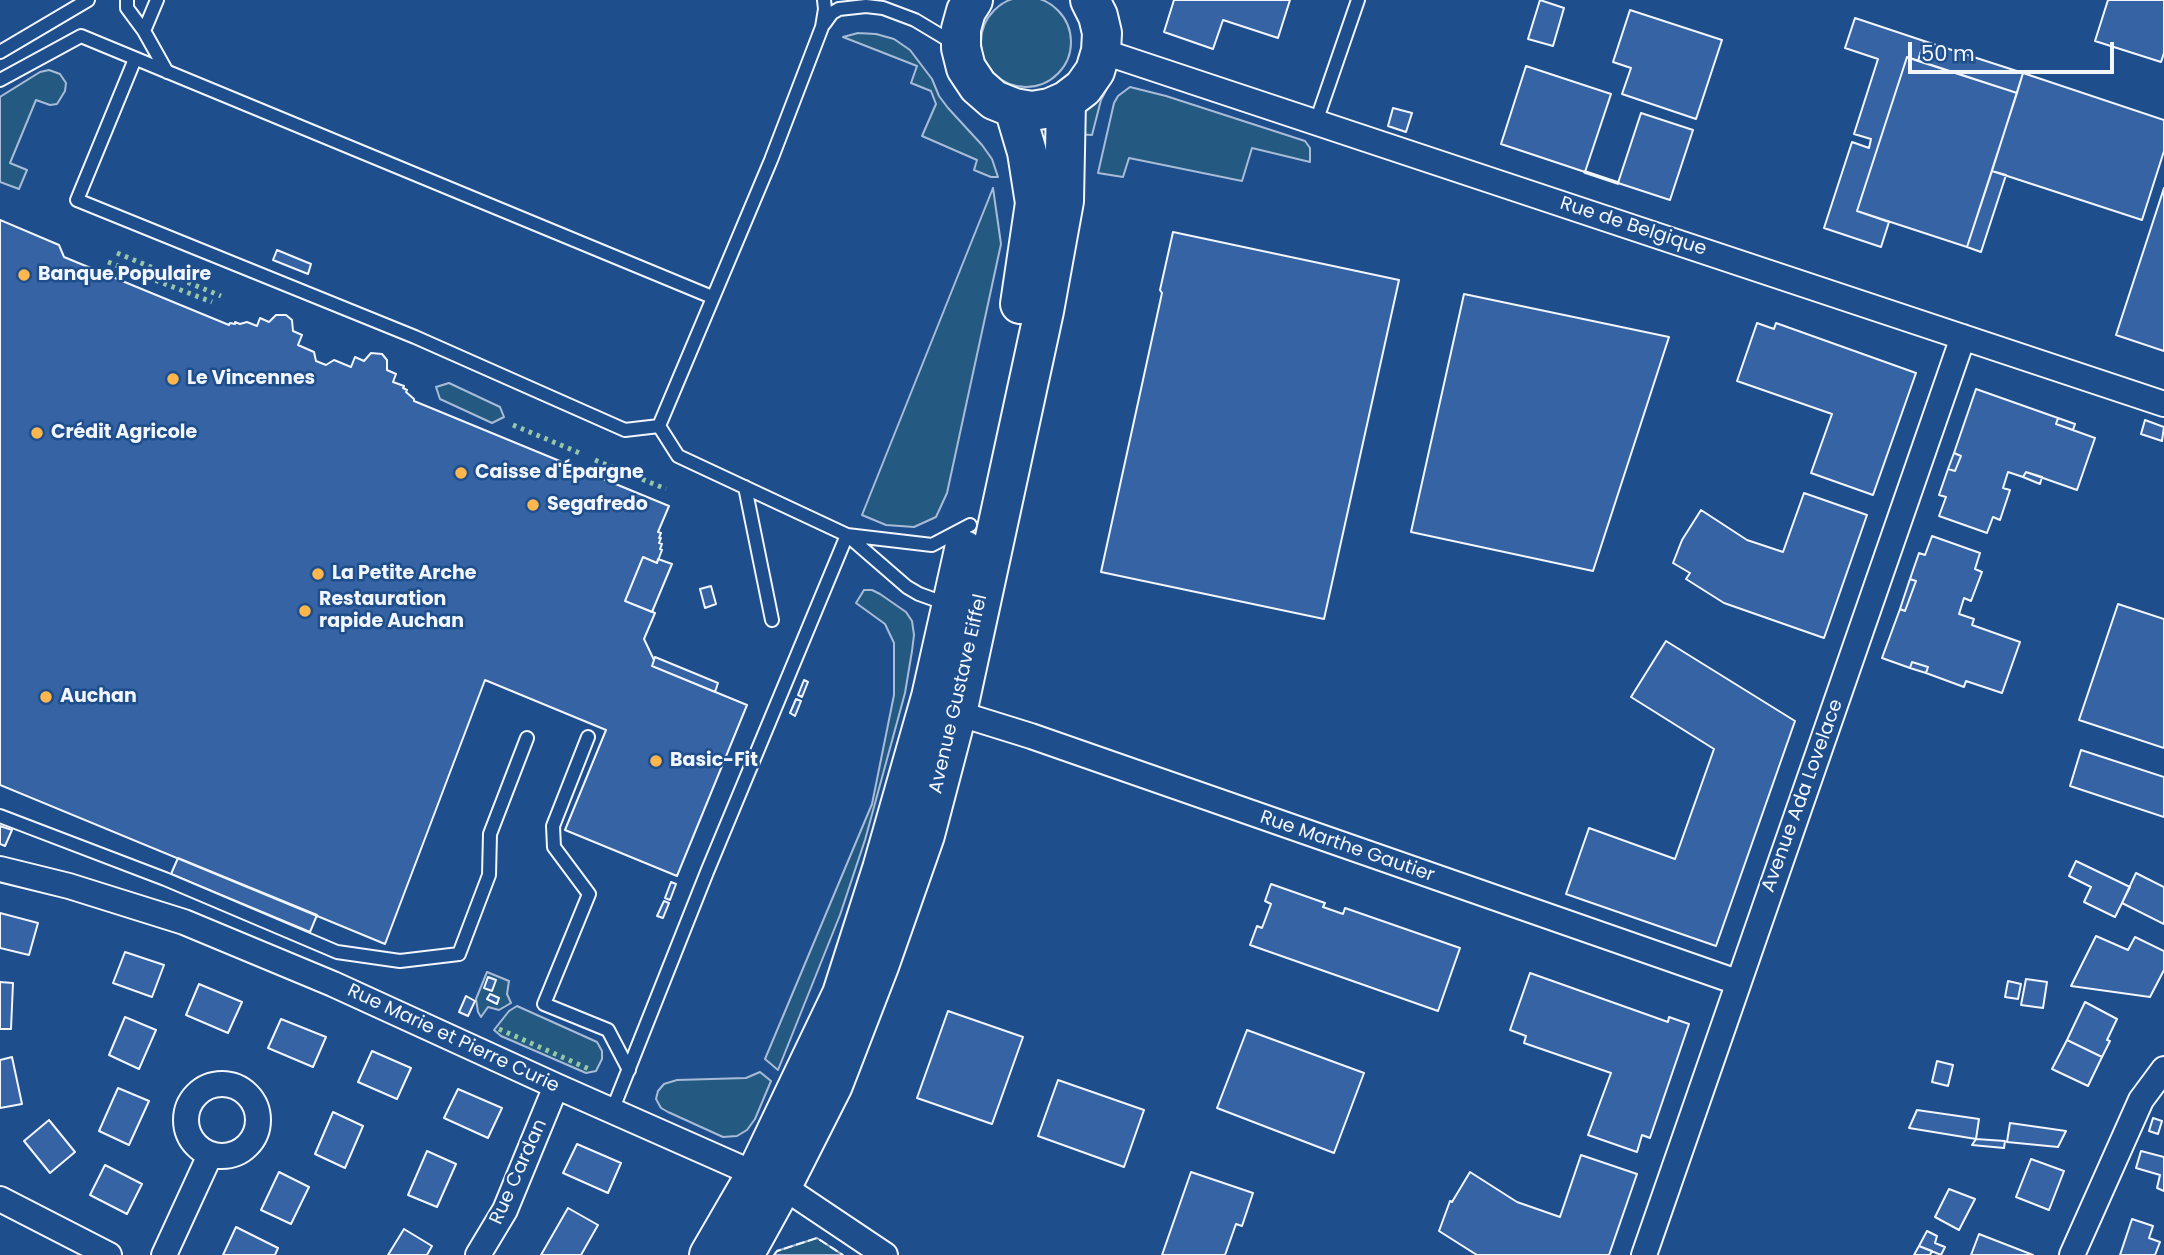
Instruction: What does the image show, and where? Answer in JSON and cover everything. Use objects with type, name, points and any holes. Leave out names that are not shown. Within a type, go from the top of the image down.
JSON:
[{"type":"main road","points":[[973,0],[966,11],[961,29],[961,48],[966,68],[978,86],[994,100],[1014,108],[1032,111],[1066,101],[1083,88],[1095,71],[1101,51],[1102,33],[1090,0]]},
{"type":"main road","name":"Avenue Gustave Eiffel","points":[[744,1255],[769,1180],[842,993],[931,697],[967,602],[1044,310],[1065,201],[1066,101]]},
{"type":"main road","name":"Avenue Gustave Eiffel","points":[[709,1255],[769,1180],[833,1084],[879,966],[925,835],[957,712],[967,602],[970,525],[1020,299],[1035,203],[1027,152],[1014,108]]},
{"type":"street","name":"Rue de Belgique","points":[[1101,51],[2164,404]]},
{"type":"street","name":"Avenue Ada Lovelace","points":[[1644,1255],[1964,337]]},
{"type":"street","name":"Rue Marthe Gautier","points":[[957,712],[1737,982]]},
{"type":"street","name":"Rue Marie et Pierre Curie","points":[[0,869],[69,886],[184,922],[333,984],[769,1180],[885,1255]]},
{"type":"street","points":[[2072,1255],[2141,1100],[2164,1069]]},
{"type":"street","name":"Rue Cardan","points":[[478,1255],[505,1210],[556,1086]]},
{"type":"street","points":[[164,1255],[210,1155]]},
{"type":"street","points":[[0,1199],[109,1255]]},
{"type":"lane","points":[[0,52],[88,0]]},
{"type":"lane","points":[[127,0],[127,8],[144,31],[167,72]]},
{"type":"lane","points":[[144,31],[157,0]]},
{"type":"lane","points":[[659,426],[771,160],[822,27],[824,0]]},
{"type":"lane","points":[[1316,122],[1358,0]]},
{"type":"lane","points":[[822,27],[832,13],[864,3],[915,20],[961,48]]},
{"type":"lane","points":[[0,80],[81,36],[712,297]]},
{"type":"lane","points":[[135,59],[77,200],[415,337],[625,430],[659,426]]},
{"type":"lane","points":[[659,426],[678,456],[847,535],[907,587],[919,594],[967,602]]},
{"type":"lane","points":[[745,487],[772,620]]},
{"type":"lane","points":[[847,535],[932,545],[970,525]]},
{"type":"lane","points":[[612,1111],[707,872],[847,535]]},
{"type":"lane","points":[[588,737],[553,826],[554,847],[589,894],[544,1004],[608,1031],[629,1070]]},
{"type":"lane","points":[[0,816],[166,879],[337,951],[400,961],[459,954],[489,875],[490,834],[527,738]]},
{"type":"shaded area","points":[[1026,-3],[1043,0],[1058,10],[1068,25],[1071,42],[1068,59],[1058,74],[1043,84],[1026,87],[1009,84],[994,74],[984,59],[981,42],[984,25],[994,10],[1009,0]]},
{"type":"shaded area","points":[[858,33],[894,39],[910,50],[932,79],[948,108],[992,159],[998,177],[974,170],[977,160],[922,136],[936,104],[931,91],[911,83],[917,66],[843,37]]},
{"type":"shaded area","points":[[49,70],[60,74],[66,83],[65,91],[57,104],[50,105],[36,100],[10,163],[27,170],[19,189],[0,182],[0,97],[40,72]]},
{"type":"shaded area","points":[[1110,83],[1101,100],[1092,135],[1075,134],[1077,115]]},
{"type":"shaded area","points":[[1130,87],[1305,141],[1310,148],[1310,162],[1252,148],[1242,181],[1129,158],[1123,177],[1098,173],[1114,103],[1118,96]]},
{"type":"shaded area","points":[[993,188],[1001,244],[947,493],[936,517],[914,527],[886,525],[862,515]]},
{"type":"shaded area","points":[[449,383],[500,407],[504,417],[492,423],[440,399],[436,387]]},
{"type":"shaded area","points":[[864,590],[880,594],[906,612],[912,621],[914,635],[905,693],[865,840],[840,915],[778,1070],[765,1059],[872,804],[894,695],[894,643],[885,624],[856,603]]},
{"type":"shaded area","points":[[487,972],[509,981],[507,994],[511,1003],[499,1010],[488,1007],[481,1017],[476,999]]},
{"type":"shaded area","points":[[517,1006],[597,1042],[602,1051],[602,1059],[596,1071],[586,1073],[501,1036],[494,1030],[509,1011]]},
{"type":"shaded area","points":[[760,1072],[771,1081],[755,1119],[747,1130],[737,1136],[723,1137],[668,1112],[661,1108],[656,1099],[664,1084],[677,1080],[746,1078]]},
{"type":"shaded area","points":[[817,1238],[843,1255],[774,1255],[777,1251]]},
{"type":"building","points":[[1174,0],[1290,0],[1278,38],[1223,20],[1213,49],[1164,32]]},
{"type":"building","points":[[1540,0],[1564,8],[1553,46],[1528,39]]},
{"type":"building","points":[[2108,0],[2164,0],[2164,53],[2161,62],[2095,41]]},
{"type":"building","points":[[1630,10],[1722,40],[1696,119],[1622,94],[1631,68],[1613,62]]},
{"type":"building","points":[[1855,18],[1924,41],[1918,61],[1907,57],[1857,211],[1889,222],[1881,247],[1824,228],[1852,142],[1869,148],[1871,139],[1854,134],[1878,59],[1845,48]]},
{"type":"building","points":[[1924,41],[2023,73],[2017,93],[1918,61]]},
{"type":"building","points":[[1907,57],[2017,93],[1967,247],[1857,211]]},
{"type":"building","points":[[1526,66],[1611,94],[1585,172],[1501,144]]},
{"type":"building","points":[[2023,73],[2164,120],[2164,151],[2142,220],[1992,171]]},
{"type":"building","points":[[1393,108],[1412,113],[1406,132],[1388,126]]},
{"type":"building","points":[[1641,113],[1693,130],[1670,200],[1618,183]]},
{"type":"building","points":[[1992,171],[2006,175],[1981,252],[1967,247]]},
{"type":"building","points":[[2164,188],[2164,351],[2116,335]]},
{"type":"building","name":"La Petite Arche","points":[[0,220],[59,245],[64,257],[229,325],[247,322],[257,326],[260,318],[269,322],[276,315],[286,315],[292,320],[293,331],[302,335],[298,345],[314,352],[316,361],[326,365],[334,360],[351,367],[355,357],[364,361],[371,353],[382,354],[387,360],[387,370],[396,374],[393,382],[404,386],[414,401],[669,506],[658,532],[661,533],[659,543],[662,544],[662,550],[657,563],[643,557],[625,601],[655,613],[644,639],[654,660],[652,666],[747,705],[677,876],[565,830],[606,730],[485,680],[385,944],[0,785]]},
{"type":"building","points":[[1173,232],[1399,280],[1324,619],[1101,572]]},
{"type":"building","points":[[277,250],[311,264],[308,274],[273,260]]},
{"type":"building","points":[[1464,294],[1669,337],[1593,571],[1411,532]]},
{"type":"building","points":[[1757,323],[1774,329],[1776,323],[1916,373],[1873,495],[1811,473],[1832,414],[1737,381]]},
{"type":"building","points":[[1976,389],[2058,418],[2056,424],[2095,438],[2077,490],[2026,472],[2023,477],[2008,472],[2003,488],[2010,490],[2000,520],[1993,517],[1987,533],[1939,516],[1946,497],[1939,495],[1948,469],[1955,471],[1961,456],[1954,453]]},
{"type":"building","points":[[2058,418],[2075,424],[2073,430],[2056,424]]},
{"type":"building","points":[[2145,420],[2164,427],[2162,441],[2141,434]]},
{"type":"building","points":[[1954,453],[1961,456],[1955,471],[1948,469]]},
{"type":"building","points":[[2026,472],[2042,477],[2040,484],[2023,477]]},
{"type":"building","points":[[1804,493],[1867,515],[1824,638],[1724,603],[1686,579],[1690,573],[1673,563],[1682,540],[1701,510],[1747,540],[1783,552]]},
{"type":"building","points":[[1932,536],[1980,553],[1975,569],[1982,572],[1971,601],[1964,598],[1959,614],[1974,619],[1972,625],[2020,642],[2002,693],[1966,681],[1964,687],[1926,673],[1928,667],[1912,662],[1910,668],[1882,658],[1900,609],[1905,611],[1916,581],[1910,579],[1919,553],[1925,555]]},
{"type":"building","points":[[643,557],[657,563],[658,559],[672,564],[652,612],[625,601]]},
{"type":"building","points":[[1910,579],[1916,581],[1905,611],[1900,609]]},
{"type":"building","points":[[711,586],[716,604],[705,608],[700,589]]},
{"type":"building","points":[[2118,604],[2164,619],[2164,748],[2079,720]]},
{"type":"building","points":[[1666,641],[1795,721],[1716,946],[1566,894],[1589,828],[1675,859],[1714,749],[1631,697]]},
{"type":"building","points":[[655,657],[718,683],[715,692],[652,666]]},
{"type":"building","points":[[1912,662],[1928,667],[1926,673],[1910,668]]},
{"type":"building","points":[[804,680],[808,682],[802,697],[798,695]]},
{"type":"building","points":[[796,699],[801,701],[795,716],[790,713]]},
{"type":"building","points":[[2081,750],[2164,777],[2164,817],[2070,786]]},
{"type":"building","points":[[0,826],[12,830],[5,846],[0,844]]},
{"type":"building","points":[[178,858],[317,915],[310,932],[171,874]]},
{"type":"building","points":[[2076,861],[2130,887],[2115,917],[2084,902],[2091,887],[2069,876]]},
{"type":"building","points":[[2136,873],[2164,887],[2164,924],[2122,903]]},
{"type":"building","points":[[671,882],[676,884],[670,900],[665,898]]},
{"type":"building","points":[[1271,884],[1325,903],[1323,907],[1343,914],[1345,908],[1460,948],[1438,1011],[1250,945],[1257,926],[1262,928],[1271,904],[1265,901]]},
{"type":"building","points":[[664,901],[669,903],[663,918],[657,916]]},
{"type":"building","points":[[0,913],[38,923],[29,955],[0,948]]},
{"type":"building","points":[[2096,936],[2128,950],[2135,937],[2164,951],[2164,970],[2150,997],[2071,986]]},
{"type":"building","points":[[125,952],[164,965],[152,997],[113,983]]},
{"type":"building","points":[[1530,973],[1668,1022],[1669,1017],[1689,1024],[1650,1138],[1642,1135],[1637,1152],[1588,1135],[1611,1073],[1524,1043],[1526,1036],[1510,1030]]},
{"type":"building","points":[[488,977],[496,980],[492,991],[484,988]]},
{"type":"building","points":[[2026,979],[2047,982],[2043,1008],[2021,1005]]},
{"type":"building","points":[[2008,981],[2021,984],[2018,999],[2005,997]]},
{"type":"building","points":[[0,982],[13,983],[11,1029],[0,1029]]},
{"type":"building","points":[[199,984],[242,1002],[228,1033],[186,1015]]},
{"type":"building","points":[[490,994],[499,998],[497,1004],[487,999]]},
{"type":"building","points":[[466,996],[475,1001],[468,1016],[459,1012]]},
{"type":"building","points":[[2085,1002],[2117,1019],[2102,1057],[2067,1040]]},
{"type":"building","points":[[948,1011],[1023,1037],[992,1124],[917,1098]]},
{"type":"building","points":[[125,1017],[156,1030],[139,1069],[109,1055]]},
{"type":"building","points":[[281,1019],[326,1037],[313,1067],[268,1048]]},
{"type":"building","points":[[1247,1030],[1364,1073],[1334,1153],[1217,1108]]},
{"type":"building","points":[[2067,1040],[2102,1057],[2088,1086],[2052,1069]]},
{"type":"building","points":[[372,1051],[411,1068],[397,1099],[358,1082]]},
{"type":"building","points":[[12,1057],[22,1104],[0,1108],[0,1060]]},
{"type":"building","points":[[1937,1061],[1953,1065],[1948,1086],[1932,1082]]},
{"type":"building","points":[[1058,1080],[1144,1110],[1124,1167],[1038,1136]]},
{"type":"building","points":[[118,1088],[149,1101],[129,1145],[99,1131]]},
{"type":"building","points":[[458,1089],[502,1108],[488,1138],[444,1118]]},
{"type":"building","points":[[1917,1110],[1979,1119],[1976,1139],[1909,1128]]},
{"type":"building","points":[[333,1112],[363,1126],[345,1168],[315,1154]]},
{"type":"building","points":[[2153,1118],[2162,1121],[2158,1134],[2149,1131]]},
{"type":"building","points":[[49,1120],[75,1152],[50,1173],[24,1141]]},
{"type":"building","points":[[2010,1123],[2066,1131],[2058,1147],[2007,1142]]},
{"type":"building","points":[[1976,1139],[2005,1141],[2004,1148],[1972,1145]]},
{"type":"building","points":[[577,1144],[621,1163],[608,1193],[563,1173]]},
{"type":"building","points":[[427,1151],[456,1164],[437,1207],[408,1195]]},
{"type":"building","points":[[2141,1151],[2164,1157],[2164,1191],[2157,1188],[2160,1175],[2136,1168]]},
{"type":"building","points":[[1581,1155],[1637,1174],[1609,1255],[1477,1255],[1439,1231],[1450,1201],[1452,1202],[1470,1172],[1517,1202],[1560,1217]]},
{"type":"building","points":[[2031,1159],[2064,1171],[2049,1210],[2016,1197]]},
{"type":"building","points":[[105,1165],[142,1184],[127,1214],[90,1195]]},
{"type":"building","points":[[279,1172],[309,1187],[291,1224],[261,1210]]},
{"type":"building","points":[[1191,1172],[1253,1193],[1242,1226],[1236,1224],[1225,1255],[1162,1255]]},
{"type":"building","points":[[1949,1189],[1975,1199],[1959,1230],[1935,1217]]},
{"type":"building","points":[[568,1208],[598,1225],[581,1255],[541,1255]]},
{"type":"building","points":[[2132,1219],[2153,1226],[2149,1238],[2160,1242],[2155,1255],[2120,1255]]},
{"type":"building","points":[[236,1227],[278,1248],[275,1255],[223,1255]]},
{"type":"building","points":[[404,1229],[432,1246],[427,1255],[388,1255]]},
{"type":"building","points":[[1927,1231],[1937,1236],[1935,1243],[1945,1247],[1941,1255],[1919,1246]]},
{"type":"building","points":[[1979,1234],[2033,1255],[1971,1255]]},
{"type":"building","points":[[1919,1246],[1932,1251],[1930,1255],[1914,1255]]},
{"type":"hedge","points":[[117,253],[221,296]]},
{"type":"hedge","points":[[108,262],[212,302]]},
{"type":"hedge","points":[[513,425],[582,454]]},
{"type":"hedge","points":[[595,460],[666,489]]},
{"type":"hedge","points":[[499,1029],[589,1069]]},
{"type":"fence","points":[[774,1255],[777,1251],[817,1238],[843,1255]]},
{"type":"wall","points":[[1585,172],[1618,183]]},
{"type":"place","name":"Banque Populaire","points":[[24,275]]},
{"type":"place","name":"Le Vincennes","points":[[173,379]]},
{"type":"place","name":"Crédit Agricole","points":[[37,433]]},
{"type":"place","name":"Caisse d'Épargne","points":[[461,473]]},
{"type":"place","name":"Segafredo","points":[[533,505]]},
{"type":"place","name":"La Petite Arche","points":[[318,574]]},
{"type":"place","name":"Restauration rapide Auchan","points":[[305,611]]},
{"type":"place","name":"Auchan","points":[[46,697]]},
{"type":"place","name":"Basic-Fit","points":[[656,761]]}]
